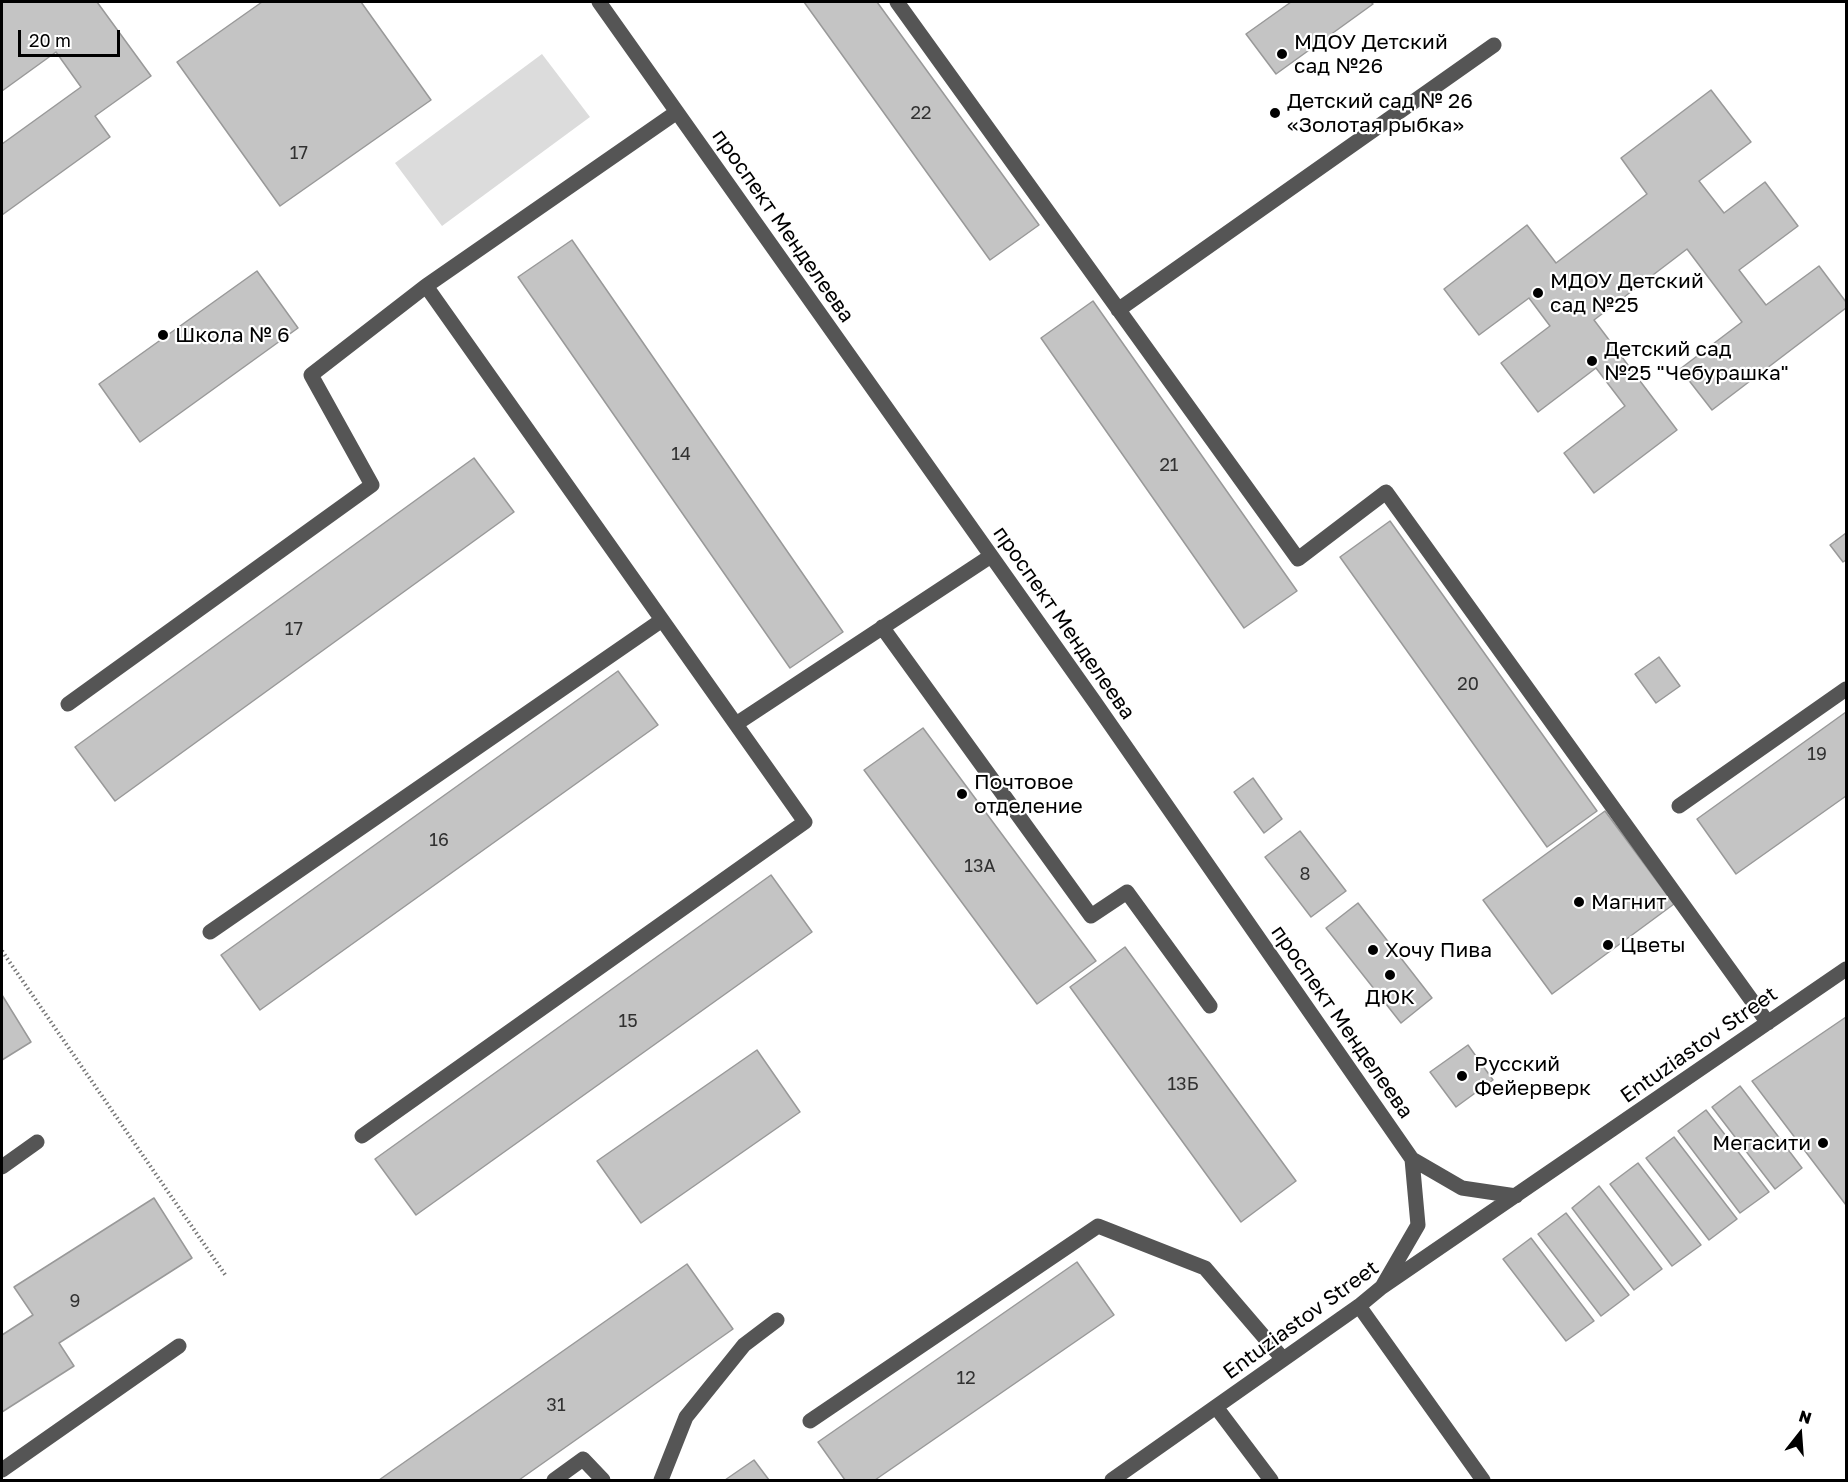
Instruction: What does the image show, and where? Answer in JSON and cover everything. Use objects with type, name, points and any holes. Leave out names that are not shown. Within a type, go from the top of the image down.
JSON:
[{"type":"street","name":"проспект Менделеева","points":[[598,2],[1094,701],[1412,1159],[1418,1225],[1382,1287]]},
{"type":"street","points":[[897,2],[1298,559],[1386,492],[1768,1023]]},
{"type":"street","points":[[1118,310],[1494,45]]},
{"type":"street","points":[[68,704],[372,485],[311,375],[426,286],[677,112]]},
{"type":"street","points":[[362,1136],[805,822],[426,286]]},
{"type":"street","points":[[736,724],[991,556]]},
{"type":"street","points":[[210,932],[662,620]]},
{"type":"street","points":[[882,627],[1091,916],[1127,891],[1210,1006]]},
{"type":"street","points":[[1679,806],[1846,689]]},
{"type":"street","name":"Entuziastov Street","points":[[1112,1480],[1359,1306],[1382,1287],[1846,969]]},
{"type":"street","points":[[2,1167],[37,1142]]},
{"type":"street","points":[[1412,1159],[1462,1188],[1516,1196]]},
{"type":"street","points":[[810,1420],[1098,1226],[1204,1268],[1284,1359]]},
{"type":"street","points":[[1359,1306],[1479,1479]]},
{"type":"street","points":[[661,1480],[686,1417],[744,1345],[777,1320]]},
{"type":"street","points":[[2,1470],[179,1346]]},
{"type":"street","points":[[1216,1407],[1271,1480]]},
{"type":"street","points":[[554,1480],[583,1459],[603,1480]]},
{"type":"path","points":[[2,951],[226,1276]]},
{"type":"shaded area","points":[[542,54],[590,117],[442,226],[395,163]]},
{"type":"building","points":[[2,2],[97,2],[151,76],[95,116],[110,137],[2,215],[2,144],[81,87],[56,52],[2,91]]},
{"type":"building","points":[[262,2],[361,2],[431,100],[280,206],[177,62]]},
{"type":"building","points":[[804,2],[877,2],[1039,225],[990,260]]},
{"type":"building","name":"МДОУ Детский сад №26","points":[[1291,2],[1371,2],[1373,4],[1276,74],[1246,34]]},
{"type":"building","name":"МДОУ Детский сад №25","points":[[1711,90],[1751,142],[1699,181],[1724,213],[1765,182],[1798,226],[1739,270],[1766,305],[1819,266],[1846,302],[1846,308],[1712,410],[1680,369],[1742,322],[1687,249],[1594,320],[1677,430],[1594,493],[1564,453],[1625,406],[1596,368],[1538,412],[1501,363],[1550,326],[1529,298],[1479,335],[1444,289],[1527,225],[1556,263],[1647,194],[1621,158]]},
{"type":"building","points":[[572,240],[843,632],[790,668],[518,277]]},
{"type":"building","points":[[257,271],[298,328],[140,442],[99,384]]},
{"type":"building","points":[[1093,301],[1297,591],[1244,628],[1041,338]]},
{"type":"building","points":[[474,458],[514,512],[115,801],[75,747]]},
{"type":"building","points":[[1390,521],[1597,811],[1547,847],[1340,557]]},
{"type":"building","points":[[1846,533],[1846,560],[1843,562],[1830,545]]},
{"type":"building","points":[[1659,657],[1680,686],[1656,703],[1635,674]]},
{"type":"building","points":[[618,671],[658,725],[260,1010],[221,955]]},
{"type":"building","points":[[1846,712],[1846,796],[1736,874],[1697,819]]},
{"type":"building","points":[[923,728],[1096,961],[1037,1004],[864,770]]},
{"type":"building","points":[[1253,778],[1282,819],[1264,833],[1234,792]]},
{"type":"building","name":"Магнит","points":[[1605,811],[1674,904],[1552,994],[1483,900]]},
{"type":"building","points":[[1300,831],[1346,891],[1311,917],[1265,857]]},
{"type":"building","points":[[771,875],[812,932],[416,1215],[375,1159]]},
{"type":"building","points":[[1358,903],[1432,998],[1401,1023],[1326,928]]},
{"type":"building","points":[[1125,947],[1296,1181],[1241,1222],[1070,987]]},
{"type":"building","points":[[2,995],[31,1042],[2,1060]]},
{"type":"building","name":"Мегасити","points":[[1846,1017],[1846,1205],[1752,1081]]},
{"type":"building","name":"Русский Фейерверк","points":[[1468,1045],[1493,1080],[1456,1107],[1430,1072]]},
{"type":"building","points":[[757,1050],[800,1112],[641,1223],[597,1161]]},
{"type":"building","points":[[1740,1086],[1802,1168],[1775,1189],[1712,1107]]},
{"type":"building","points":[[1706,1110],[1769,1192],[1740,1213],[1678,1131]]},
{"type":"building","points":[[1674,1137],[1737,1219],[1709,1240],[1646,1158]]},
{"type":"building","points":[[1638,1163],[1701,1245],[1672,1266],[1610,1184]]},
{"type":"building","points":[[1599,1186],[1662,1269],[1634,1290],[1572,1208]]},
{"type":"building","points":[[154,1198],[192,1258],[59,1343],[74,1366],[2,1412],[2,1335],[33,1315],[14,1287]]},
{"type":"building","points":[[1566,1213],[1629,1295],[1601,1316],[1538,1234]]},
{"type":"building","points":[[1531,1238],[1594,1321],[1566,1341],[1503,1259]]},
{"type":"building","points":[[1077,1262],[1114,1315],[875,1480],[845,1480],[818,1442]]},
{"type":"building","points":[[687,1264],[733,1329],[519,1480],[379,1480]]},
{"type":"building","points":[[754,1460],[769,1480],[725,1480]]},
{"type":"place","name":"МДОУ Детский сад №26","points":[[1282,54]]},
{"type":"place","name":"Детский сад № 26 «Золотая рыбка»","points":[[1275,113]]},
{"type":"place","name":"МДОУ Детский сад №25","points":[[1538,293]]},
{"type":"place","name":"Школа № 6","points":[[163,335]]},
{"type":"place","name":"Детский сад №25 \"Чебурашка\"","points":[[1592,361]]},
{"type":"place","name":"Почтовое отделение","points":[[962,794]]},
{"type":"place","name":"Магнит","points":[[1579,902]]},
{"type":"place","name":"Цветы","points":[[1608,945]]},
{"type":"place","name":"Хочу Пива","points":[[1373,950]]},
{"type":"place","name":"ДЮК","points":[[1390,975]]},
{"type":"place","name":"Русский Фейерверк","points":[[1462,1076]]},
{"type":"place","name":"Мегасити","points":[[1823,1143]]}]
